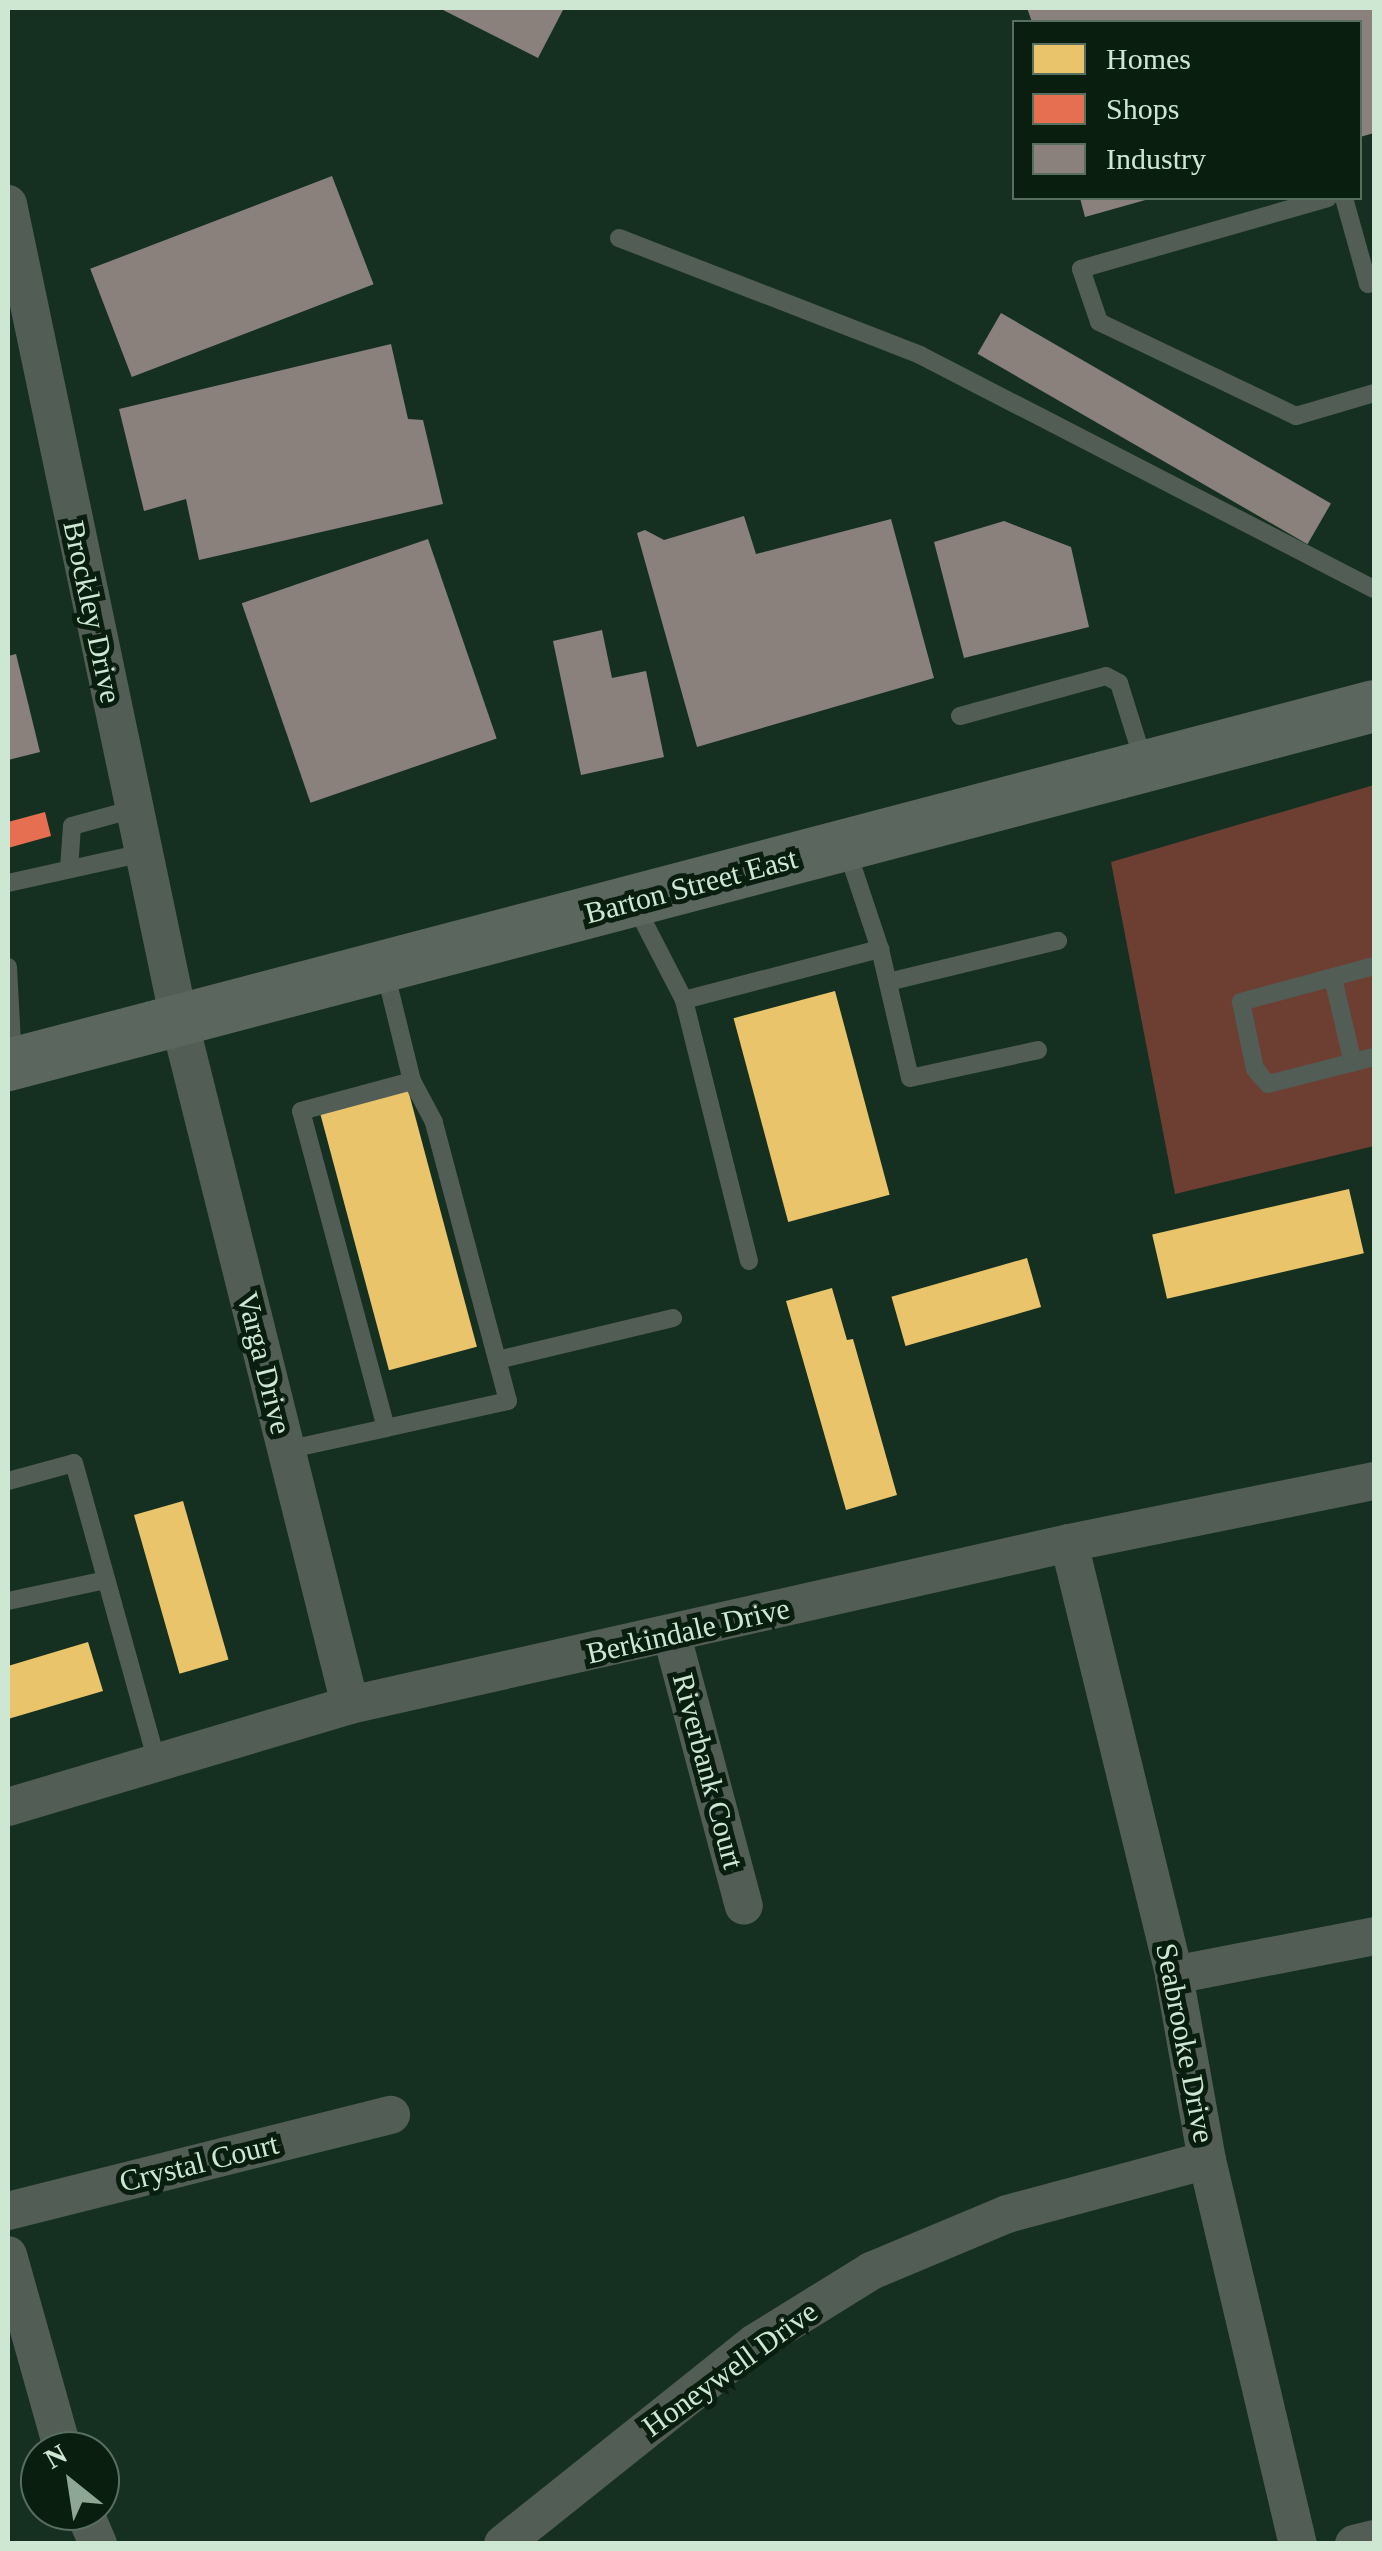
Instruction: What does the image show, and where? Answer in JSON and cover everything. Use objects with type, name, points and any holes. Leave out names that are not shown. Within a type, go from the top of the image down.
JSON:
[{"type":"main road","name":"Barton Street East","points":[[10,1064],[1374,706]]},
{"type":"street","name":"Brockley Drive","points":[[8,204],[178,1020]]},
{"type":"street","name":"Varga Drive","points":[[178,1020],[350,1705]]},
{"type":"street","name":"Berkindale Drive","points":[[8,1807],[350,1705],[672,1636],[1069,1543],[1374,1481]]},
{"type":"street","name":"Seabrooke Drive","points":[[1069,1543],[1174,1975],[1207,2160],[1298,2544]]},
{"type":"street","name":"Riverbank Court","points":[[672,1636],[744,1906]]},
{"type":"street","points":[[1174,1975],[1374,1936]]},
{"type":"street","name":"Crystal Court","points":[[8,2212],[390,2115]]},
{"type":"street","name":"Honeywell Drive","points":[[503,2544],[755,2343],[870,2271],[1007,2214],[1207,2160]]},
{"type":"street","points":[[8,2255],[57,2431]]},
{"type":"street","points":[[1354,2544],[1374,2539]]},
{"type":"lane","points":[[1321,200],[1081,269],[1099,322],[1296,416],[1374,394]]},
{"type":"lane","points":[[1345,200],[1368,284],[1374,282]]},
{"type":"lane","points":[[619,238],[920,356],[1374,589]]},
{"type":"lane","points":[[960,716],[1106,676],[1118,683],[1145,766]]},
{"type":"lane","points":[[69,869],[72,826],[134,810]]},
{"type":"lane","points":[[846,845],[880,949],[910,1078],[1038,1050]]},
{"type":"lane","points":[[8,883],[143,853]]},
{"type":"lane","points":[[633,901],[684,1000],[749,1262]]},
{"type":"lane","points":[[888,982],[1058,942]]},
{"type":"lane","points":[[684,1000],[880,949]]},
{"type":"lane","points":[[286,1450],[508,1401],[434,1122],[412,1081],[384,966]]},
{"type":"lane","points":[[1374,966],[1241,1002],[1255,1069],[1268,1084],[1374,1057]]},
{"type":"lane","points":[[8,969],[10,1064]]},
{"type":"lane","points":[[1333,978],[1353,1063]]},
{"type":"lane","points":[[386,1428],[301,1111],[412,1081]]},
{"type":"lane","points":[[497,1360],[673,1318]]},
{"type":"lane","points":[[8,1481],[74,1463],[157,1762]]},
{"type":"lane","points":[[8,1601],[8,1605],[106,1580]]},
{"type":"shaded area","points":[[1374,785],[1374,1146],[1175,1194],[1111,862]]},
{"type":"building: Homes","points":[[835,991],[890,1195],[788,1222],[734,1018]]},
{"type":"building: Homes","points":[[407,1086],[477,1347],[389,1370],[319,1110]]},
{"type":"building: Homes","points":[[1349,1189],[1364,1253],[1167,1299],[1152,1234]]},
{"type":"building: Homes","points":[[1027,1258],[1041,1307],[906,1346],[891,1297]]},
{"type":"building: Homes","points":[[832,1288],[847,1340],[853,1339],[897,1495],[846,1510],[786,1301]]},
{"type":"building: Homes","points":[[183,1501],[228,1660],[179,1674],[134,1515]]},
{"type":"building: Homes","points":[[88,1642],[103,1691],[8,1719],[8,1666]]},
{"type":"building: Shops","points":[[45,812],[51,836],[8,848],[8,822]]},
{"type":"building: Industry","points":[[439,8],[564,8],[538,58]]},
{"type":"building: Industry","points":[[1027,8],[1374,8],[1374,133],[1362,136],[1362,20],[1031,20]]},
{"type":"building: Industry","points":[[332,176],[374,284],[132,377],[90,269]]},
{"type":"building: Industry","points":[[1081,200],[1145,200],[1085,217]]},
{"type":"building: Industry","points":[[1001,313],[1331,503],[1307,544],[978,354]]},
{"type":"building: Industry","points":[[391,344],[408,419],[423,420],[443,504],[199,560],[186,499],[144,511],[119,409]]},
{"type":"building: Industry","points":[[744,516],[756,554],[891,519],[934,678],[697,747],[637,533],[645,530],[664,540]]},
{"type":"building: Industry","points":[[1004,521],[1071,547],[1089,627],[964,658],[934,542]]},
{"type":"building: Industry","points":[[428,539],[497,739],[310,803],[242,603]]},
{"type":"building: Industry","points":[[602,630],[612,678],[646,671],[664,757],[581,775],[553,641]]},
{"type":"building: Industry","points":[[16,654],[40,752],[8,760],[8,656]]}]
